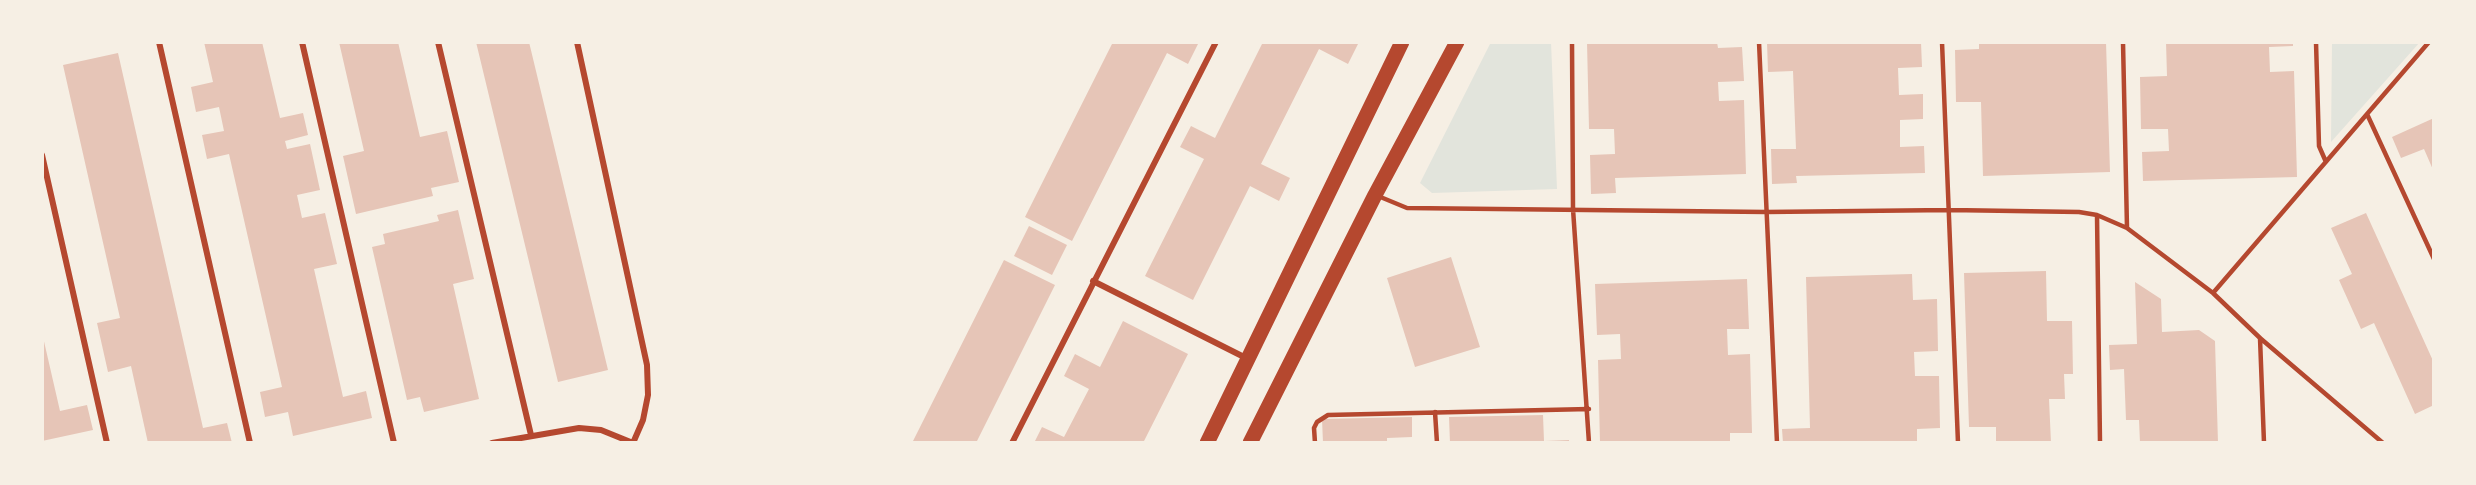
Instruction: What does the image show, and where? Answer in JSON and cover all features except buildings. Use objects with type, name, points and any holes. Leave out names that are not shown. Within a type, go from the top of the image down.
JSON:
[{"type":"main road","points":[[1207,443],[1402,42]]},
{"type":"main road","points":[[1250,443],[1375,195],[1457,42]]},
{"type":"street","points":[[159,42],[250,443]]},
{"type":"street","points":[[302,42],[394,443]]},
{"type":"street","points":[[438,42],[531,435]]},
{"type":"street","points":[[492,443],[566,429],[592,429],[615,434],[633,443],[643,420],[648,395],[647,365],[576,42]]},
{"type":"street","points":[[1012,443],[1216,42]]},
{"type":"street","points":[[42,155],[107,443]]},
{"type":"street","points":[[1093,280],[1249,360]]},
{"type":"lane","points":[[1572,42],[1573,209],[1589,443]]},
{"type":"lane","points":[[1759,42],[1777,443]]},
{"type":"lane","points":[[1942,42],[1958,443]]},
{"type":"lane","points":[[2123,42],[2127,228]]},
{"type":"lane","points":[[2316,42],[2319,146],[2326,162]]},
{"type":"lane","points":[[2213,293],[2429,42]]},
{"type":"lane","points":[[2367,114],[2434,258]]},
{"type":"lane","points":[[1375,195],[1407,208],[1767,212],[1950,210],[2079,212],[2097,215],[2127,228],[2213,293],[2260,338],[2383,443]]},
{"type":"lane","points":[[2097,215],[2100,443]]},
{"type":"lane","points":[[2260,338],[2264,443]]},
{"type":"lane","points":[[1315,443],[1314,428],[1317,422],[1328,416],[1588,409]]},
{"type":"lane","points":[[1436,412],[1437,443]]},
{"type":"shaded area","points":[[1491,42],[1551,42],[1557,189],[1432,193],[1420,183]]},
{"type":"shaded area","points":[[2332,42],[2420,42],[2331,142]]}]
